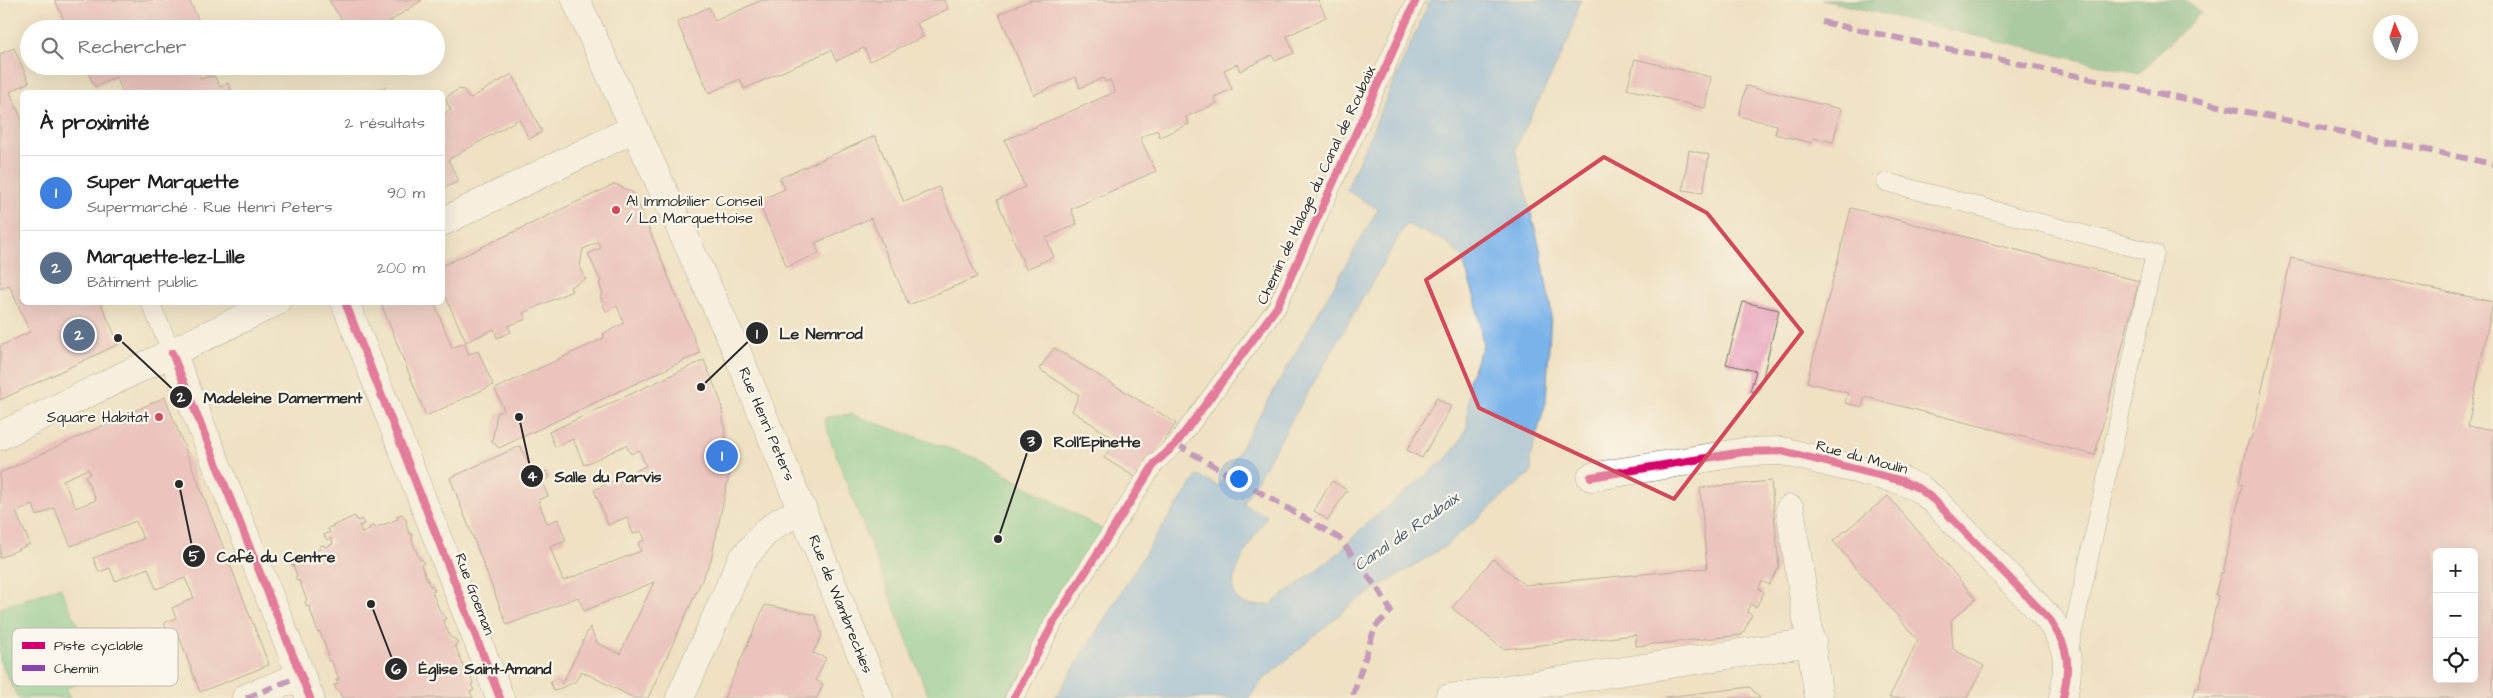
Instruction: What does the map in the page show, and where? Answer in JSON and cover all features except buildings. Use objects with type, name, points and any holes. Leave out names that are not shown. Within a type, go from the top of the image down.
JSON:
[{"type":"street","points":[[445,221],[635,128],[576,0]]},
{"type":"street","name":"Rue Henri Peters","points":[[635,128],[734,344],[803,510]]},
{"type":"street","points":[[0,436],[270,305]]},
{"type":"street","name":"Rue Goeman","points":[[346,305],[500,698]]},
{"type":"street","points":[[172,353],[306,687],[246,698]]},
{"type":"street","name":"Rue du Moulin","points":[[1591,477],[1764,450],[1794,453],[1903,481],[1920,489],[1934,500],[2050,620],[2063,638],[2068,656],[2069,670],[2063,698]]},
{"type":"street","points":[[1790,509],[1812,642],[1819,698]]},
{"type":"street","points":[[680,698],[741,561],[764,533],[779,522],[803,510]]},
{"type":"street","name":"Rue de Wambrechies","points":[[803,510],[880,698]]},
{"type":"street","points":[[1449,698],[1812,642]]},
{"type":"lane","name":"Chemin de Halage du Canal de Roubaix","points":[[1014,698],[1055,620],[1155,463],[1176,444],[1277,308],[1416,0]]},
{"type":"lane","points":[[1886,182],[2155,253],[2068,656]]},
{"type":"lane","points":[[151,305],[172,353]]},
{"type":"highlighted area","points":[[1604,157],[1707,213],[1802,332],[1674,499],[1479,408],[1426,280]]},
{"type":"green space","points":[[1822,0],[2186,0],[2201,13],[2138,74]]},
{"type":"green space","points":[[850,414],[979,459],[1103,530],[1009,698],[929,698],[830,439],[824,418]]},
{"type":"green space","points":[[60,587],[79,628],[12,628],[12,686],[0,662],[0,608]]},
{"type":"green space","points":[[12,686],[72,686],[66,689],[70,698],[18,698]]},
{"type":"water","name":"Canal de Roubaix","points":[[1430,0],[1580,0],[1569,39],[1515,149],[1541,253],[1551,310],[1546,401],[1530,458],[1532,472],[1444,547],[1353,603],[1262,681],[1249,698],[1055,698],[1156,536],[1198,475],[1219,486],[1378,209],[1346,190]],"holes":[[[1406,224],[1446,242],[1462,257],[1476,302],[1483,345],[1469,379],[1467,427],[1459,443],[1444,461],[1366,524],[1335,556],[1271,604],[1249,605],[1237,599],[1233,588],[1236,574],[1242,558],[1267,516],[1243,504]]]},
{"type":"marked path","points":[[1822,22],[2493,164]]},
{"type":"marked path","points":[[1176,444],[1339,538],[1380,592],[1391,611],[1375,627],[1352,698]]},
{"type":"marked path","points":[[246,698],[301,676]]},
{"type":"cycle path","points":[[1014,698],[1055,620],[1155,463],[1176,444],[1277,307],[1416,0]]},
{"type":"cycle path","points":[[346,305],[500,698]]},
{"type":"cycle path","points":[[172,353],[310,698]]},
{"type":"cycle path","points":[[1591,477],[1743,452],[1782,451],[1903,481],[1920,489],[1934,500],[2050,620],[2057,631],[2067,658],[2067,676],[2063,698]]},
{"type":"place","name":"Al Immobilier Conseil / La Marquettoise","points":[[616,210]]},
{"type":"place","name":"Marquette-lez-Lille","points":[[79,335]]},
{"type":"place","name":"Madeleine Damerment","points":[[118,338]]},
{"type":"place","name":"Le Nemrod","points":[[701,387]]},
{"type":"place","name":"Square Habitat","points":[[159,417]]},
{"type":"place","name":"Salle du Parvis","points":[[519,417]]},
{"type":"place","name":"Super Marquette","points":[[722,456]]},
{"type":"place","name":"Café du Centre","points":[[179,484]]},
{"type":"place","name":"Roll'Epinette","points":[[998,539]]},
{"type":"place","name":"Église Saint-Amand","points":[[371,604]]}]
